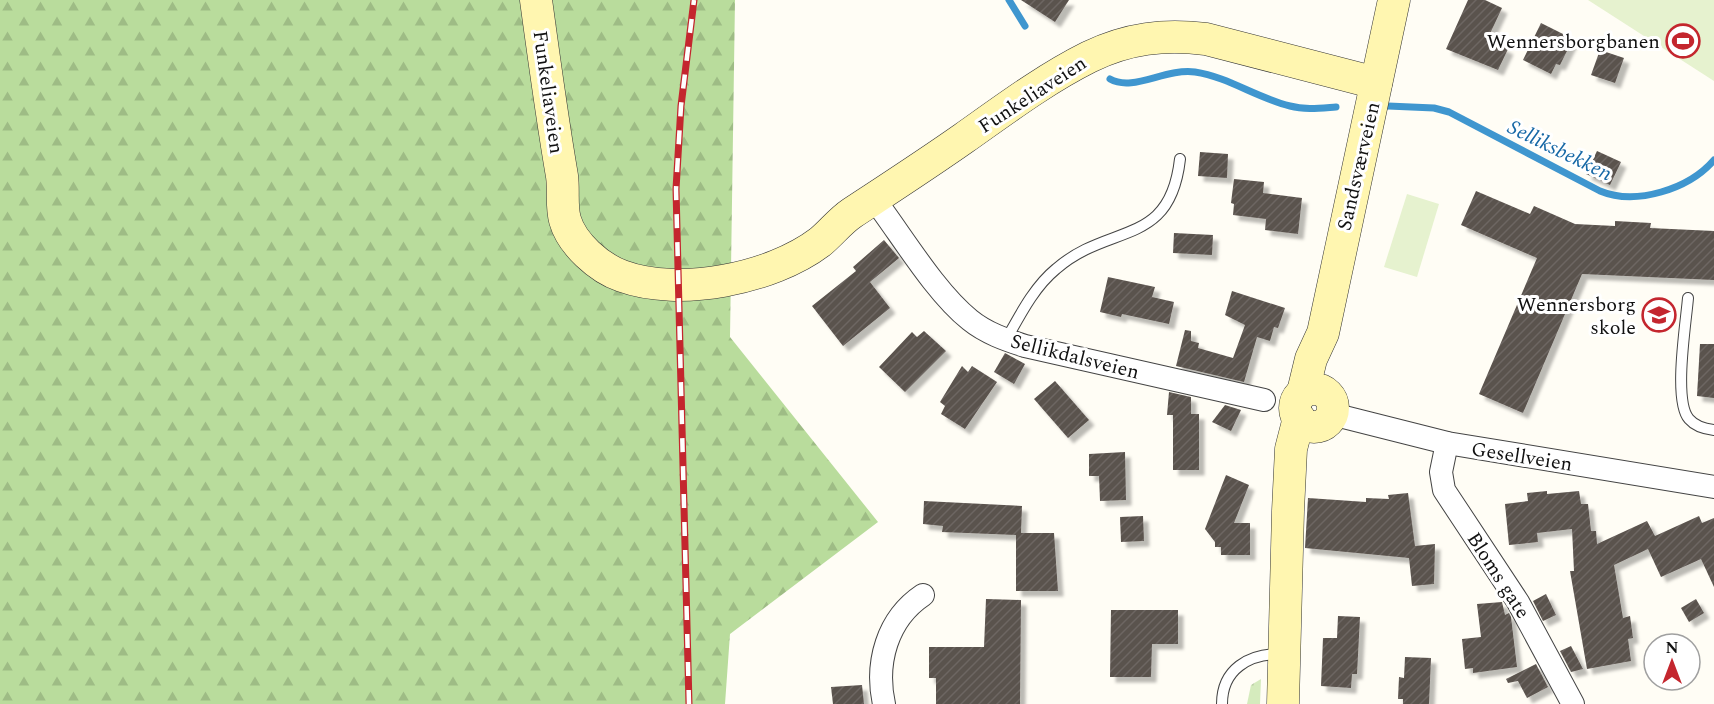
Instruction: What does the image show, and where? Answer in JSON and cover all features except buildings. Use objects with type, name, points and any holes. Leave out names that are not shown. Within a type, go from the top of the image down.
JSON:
[{"type":"street","name":"Funkeliaveien","points":[[536,0],[563,185],[602,240],[620,254],[650,264],[692,266],[743,258],[862,207],[1064,70],[1102,51],[1140,38],[1178,36],[1206,39],[1376,83]]},
{"type":"street","name":"Sandsværveien","points":[[1282,704],[1286,536],[1292,477],[1291,449],[1317,408],[1328,361],[1323,333],[1394,0]]},
{"type":"street","name":"Sellikdalsveien","points":[[862,207],[962,312],[988,332],[1006,340],[1085,360],[1264,400]]},
{"type":"street","name":"Gesellveien","points":[[1317,408],[1447,443],[1714,487]]},
{"type":"street","name":"Bloms gate","points":[[1447,443],[1441,472],[1444,490],[1518,602],[1573,704]]},
{"type":"street","points":[[884,704],[881,668],[889,634],[906,610],[923,595]]},
{"type":"lane","points":[[1006,340],[1042,283],[1056,269],[1098,243],[1149,222],[1165,210],[1177,184],[1180,159]]},
{"type":"lane","points":[[1688,298],[1682,399],[1687,418],[1695,425],[1714,430]]},
{"type":"lane","points":[[1222,704],[1227,680],[1237,666],[1265,654],[1284,654]]},
{"type":"green space","points":[[0,0],[735,0],[730,337],[878,522],[730,634],[725,704],[0,704]]},
{"type":"green space","name":"Wennersborgbanen","points":[[1588,0],[1714,0],[1714,81]]},
{"type":"green space","points":[[1407,194],[1439,204],[1417,277],[1384,267]]},
{"type":"green space","points":[[1261,679],[1260,704],[1247,704],[1251,685]]},
{"type":"waterway","name":"Selliksbekken","points":[[1009,0],[1025,26]]},
{"type":"waterway","name":"Selliksbekken","points":[[1110,79],[1129,83],[1172,73],[1195,72],[1219,78],[1290,106],[1336,107]]},
{"type":"waterway","name":"Selliksbekken","points":[[1388,106],[1434,108],[1449,112],[1600,191],[1614,195],[1629,197],[1645,195],[1676,187],[1691,179],[1714,160]]},
{"type":"railway","points":[[689,704],[676,189],[681,106],[694,0]]},
{"type":"place","name":"Wennersborgbanen","points":[[1683,41]]},
{"type":"place","name":"Wennersborg skole","points":[[1659,315]]}]
